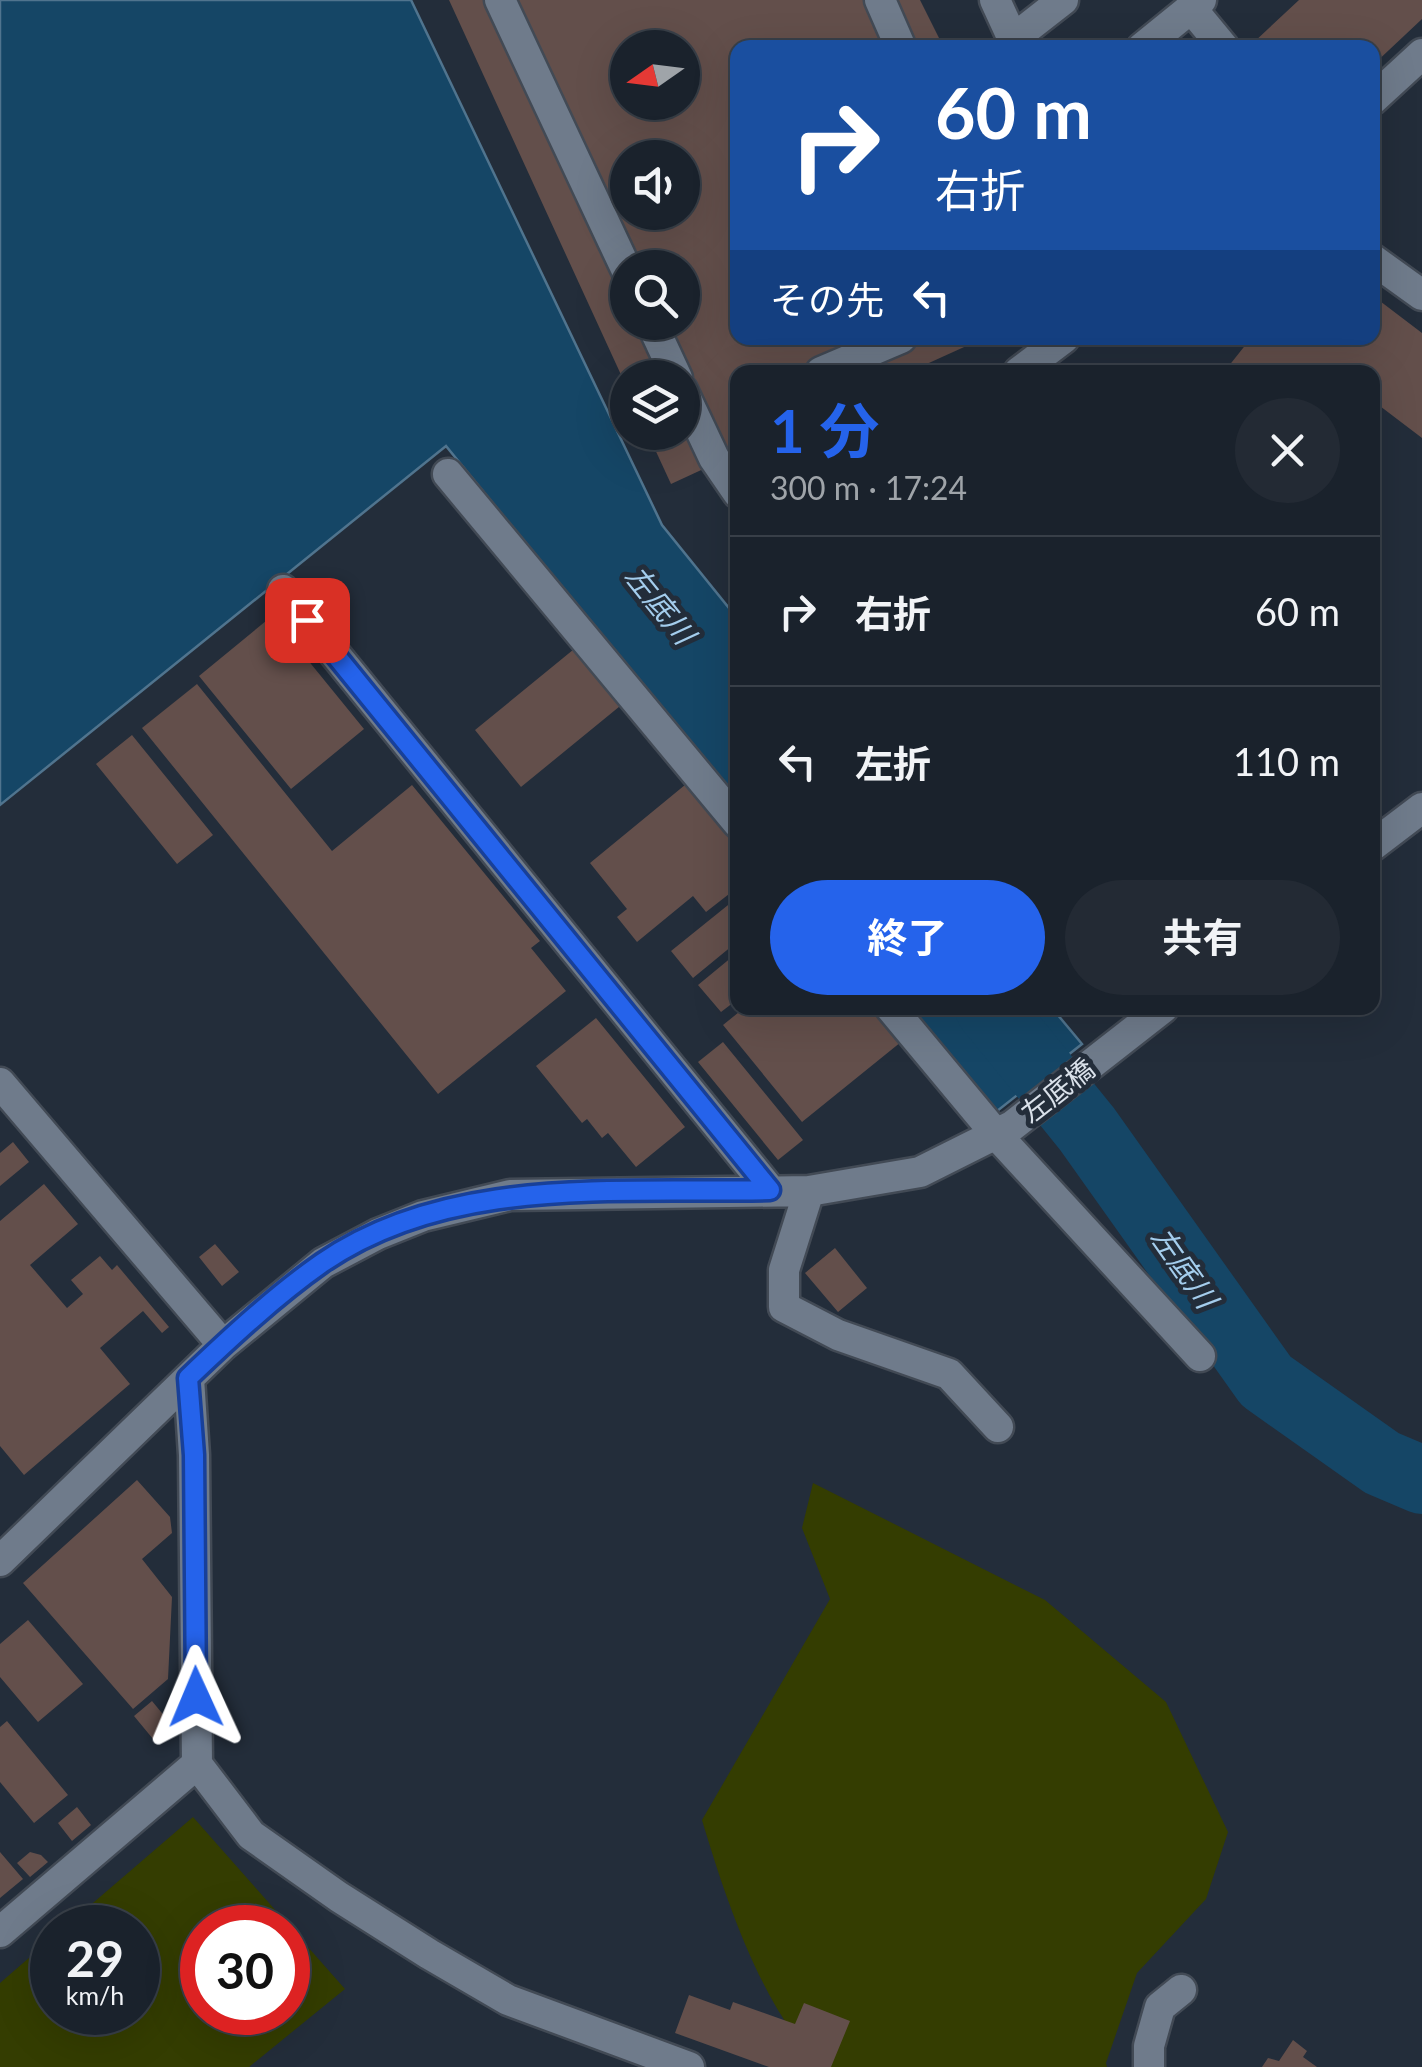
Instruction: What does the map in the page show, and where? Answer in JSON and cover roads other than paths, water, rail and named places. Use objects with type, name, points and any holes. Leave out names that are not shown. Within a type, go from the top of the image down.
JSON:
[{"type":"street","points":[[500,0],[617,250]]},
{"type":"street","points":[[880,0],[897,40]]},
{"type":"street","points":[[994,0],[1013,40]]},
{"type":"street","points":[[1019,40],[1063,0]]},
{"type":"street","points":[[1152,40],[1196,4],[1219,40]]},
{"type":"street","points":[[1380,93],[1422,54]]},
{"type":"street","points":[[1380,265],[1422,294]]},
{"type":"street","points":[[837,365],[885,345]]},
{"type":"street","points":[[1028,365],[1055,345]]},
{"type":"street","points":[[700,428],[730,481]]},
{"type":"street","points":[[448,474],[730,812]]},
{"type":"street","points":[[283,590],[770,1190]]},
{"type":"street","points":[[1380,840],[1422,808]]},
{"type":"street","points":[[898,1015],[1004,1129],[1200,1356]]},
{"type":"street","name":"左底橋","points":[[0,1560],[223,1345],[323,1262],[378,1234],[423,1216],[510,1195],[810,1191],[920,1172],[1004,1129],[1154,1015]]},
{"type":"street","points":[[0,1083],[223,1345]]},
{"type":"street","points":[[810,1191],[784,1270],[784,1307],[838,1335],[949,1374],[998,1427]]},
{"type":"street","points":[[188,1378],[194,1455],[196,1764],[251,1836],[429,1954],[508,2000],[689,2067]]},
{"type":"street","points":[[0,1932],[196,1764]]},
{"type":"street","points":[[1149,2067],[1148,2046],[1160,2008],[1181,1990]]},
{"type":"water","points":[[0,0],[411,0],[610,416],[610,450],[626,450],[662,525],[730,609],[730,794],[446,446],[0,805]]},
{"type":"water","points":[[910,1015],[1058,1015],[1082,1044],[992,1115]]},
{"type":"waterway","name":"左底川","points":[[995,1015],[1087,1129],[1266,1381],[1382,1463],[1422,1480]]}]
